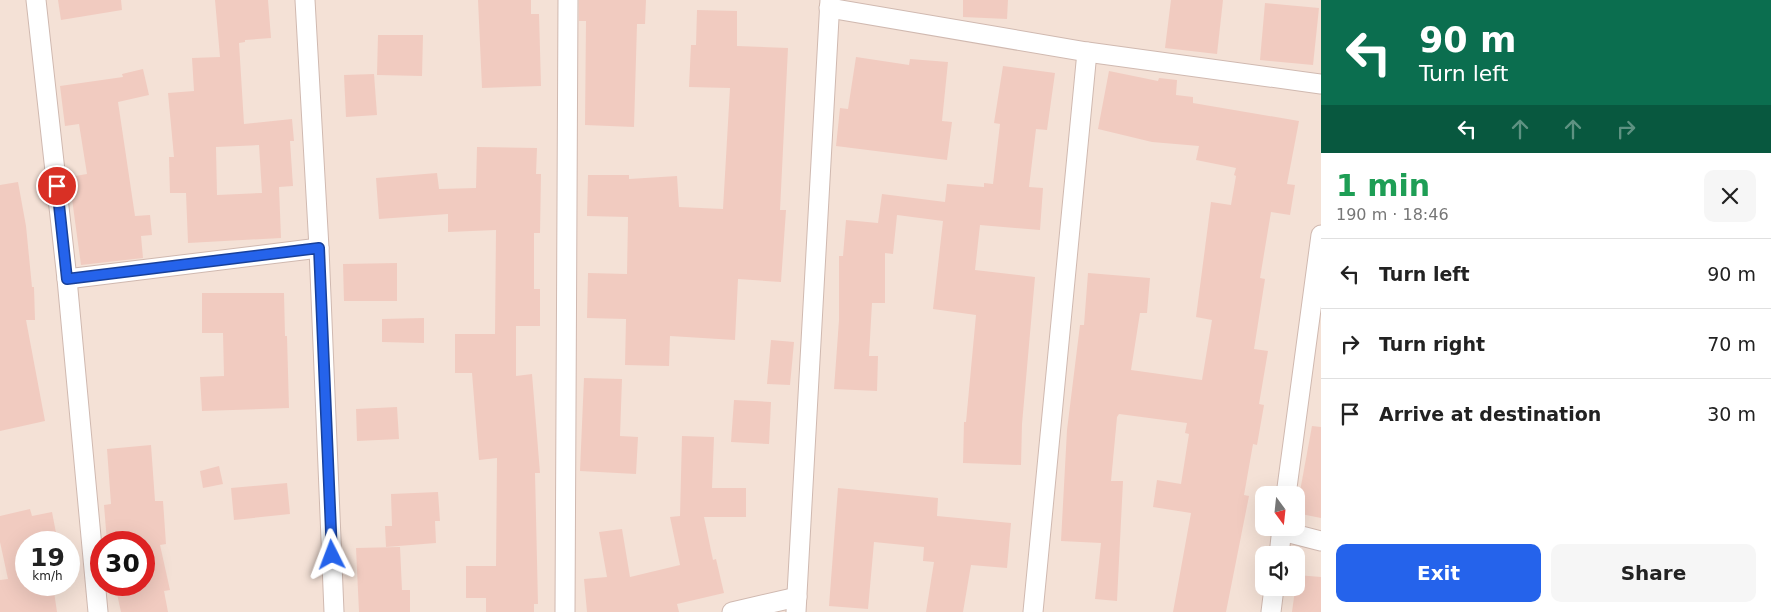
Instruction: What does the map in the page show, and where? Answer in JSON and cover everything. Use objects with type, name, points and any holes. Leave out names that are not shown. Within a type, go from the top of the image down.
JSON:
[{"type":"street","points":[[36,0],[67,279],[98,612]]},
{"type":"street","points":[[305,0],[319,248],[334,612]]},
{"type":"street","points":[[565,612],[568,0]]},
{"type":"street","points":[[732,612],[797,604],[830,4],[1087,52],[1321,84]]},
{"type":"street","points":[[1033,612],[1087,52]]},
{"type":"street","points":[[1287,486],[1321,235]]},
{"type":"street","points":[[67,279],[319,248]]},
{"type":"street","points":[[1305,536],[1321,541]]},
{"type":"street","points":[[1271,612],[1273,596]]},
{"type":"shaded area","points":[[0,0],[1321,0],[1321,612],[0,612]]},
{"type":"building","points":[[58,0],[121,0],[122,10],[61,20]]},
{"type":"building","points":[[215,0],[268,0],[271,38],[245,40],[245,42],[239,43],[244,124],[292,119],[294,141],[290,141],[293,186],[279,187],[281,238],[188,243],[186,193],[170,193],[169,157],[174,157],[168,93],[194,91],[192,58],[220,57]],"holes":[[[259,145],[262,193],[217,195],[216,147]]]},
{"type":"building","points":[[478,0],[531,0],[531,14],[539,14],[541,86],[482,88]]},
{"type":"building","points":[[579,0],[646,0],[645,24],[637,24],[634,127],[585,125],[586,21],[579,21]]},
{"type":"building","points":[[963,0],[1008,0],[1007,19],[963,17]]},
{"type":"building","points":[[1171,0],[1223,0],[1217,54],[1165,48]]},
{"type":"building","points":[[1265,3],[1319,8],[1313,65],[1260,60]]},
{"type":"building","points":[[697,10],[737,11],[737,46],[788,48],[780,210],[786,210],[781,282],[738,279],[735,340],[670,336],[669,366],[625,365],[626,319],[587,318],[588,273],[627,274],[628,217],[587,216],[588,175],[629,175],[629,179],[677,176],[679,207],[723,209],[730,88],[689,87],[691,45],[696,45]]},
{"type":"building","points":[[378,35],[423,35],[422,76],[377,75]]},
{"type":"building","points":[[856,57],[909,65],[910,59],[948,62],[942,121],[952,122],[947,160],[836,146],[840,108],[848,109]]},
{"type":"building","points":[[1003,66],[1055,73],[1047,130],[1036,129],[1029,187],[1043,188],[1040,230],[980,225],[975,270],[1035,277],[1022,424],[1021,465],[963,463],[964,422],[966,422],[976,315],[933,309],[943,221],[897,215],[893,254],[885,253],[885,303],[872,303],[869,356],[878,356],[877,391],[834,389],[839,320],[839,256],[843,256],[846,220],[878,223],[882,194],[945,202],[947,184],[984,187],[984,183],[993,184],[1000,124],[994,123]]},
{"type":"building","points":[[143,69],[149,95],[118,102],[135,216],[150,215],[152,235],[141,236],[143,258],[81,265],[69,177],[87,174],[79,124],[65,126],[60,86],[123,77],[122,74]]},
{"type":"building","points":[[1109,71],[1158,81],[1159,78],[1177,80],[1176,95],[1193,97],[1193,103],[1299,121],[1287,184],[1295,185],[1290,215],[1271,212],[1260,278],[1265,279],[1254,349],[1268,351],[1259,404],[1264,405],[1257,445],[1253,444],[1244,495],[1249,496],[1226,612],[1173,612],[1191,513],[1153,507],[1157,480],[1181,484],[1189,434],[1185,433],[1187,423],[1119,414],[1117,417],[1111,481],[1123,481],[1117,601],[1095,599],[1101,543],[1061,541],[1067,430],[1080,325],[1084,325],[1088,273],[1150,278],[1147,313],[1140,313],[1131,370],[1202,380],[1212,320],[1196,317],[1211,202],[1231,205],[1236,176],[1234,175],[1236,168],[1196,160],[1199,146],[1152,142],[1098,129]]},
{"type":"building","points":[[374,74],[377,115],[346,117],[344,75]]},
{"type":"building","points":[[477,147],[537,148],[536,174],[541,174],[540,233],[534,233],[534,289],[540,289],[540,326],[516,326],[516,376],[532,374],[540,473],[535,473],[538,604],[534,604],[534,612],[486,612],[486,598],[466,598],[466,566],[496,566],[497,458],[479,460],[472,373],[455,373],[455,334],[495,334],[496,230],[448,232],[448,214],[379,219],[376,178],[437,173],[439,189],[476,188]]},
{"type":"building","points":[[18,182],[26,226],[32,287],[34,287],[35,320],[26,320],[45,421],[0,431],[0,185]]},
{"type":"building","points":[[397,263],[397,301],[344,301],[343,264]]},
{"type":"building","points":[[202,293],[284,293],[289,408],[202,411],[200,377],[224,376],[223,333],[202,333]]},
{"type":"building","points":[[424,318],[424,343],[382,342],[382,319]]},
{"type":"building","points":[[771,340],[794,342],[790,385],[767,384]]},
{"type":"building","points":[[584,378],[622,379],[620,436],[638,437],[636,474],[580,471]]},
{"type":"building","points":[[734,400],[771,402],[769,444],[731,442]]},
{"type":"building","points":[[397,407],[399,439],[357,441],[356,409]]},
{"type":"building","points":[[1312,426],[1321,427],[1321,518],[1305,515],[1305,486],[1301,486]]},
{"type":"building","points":[[682,436],[714,437],[712,488],[746,488],[746,517],[704,517],[713,560],[716,559],[724,593],[677,604],[679,612],[587,612],[584,579],[607,577],[599,532],[622,529],[630,577],[680,565],[670,517],[680,516]]},
{"type":"building","points":[[151,445],[155,501],[163,501],[166,544],[160,545],[170,590],[164,591],[168,612],[121,612],[117,596],[155,596],[155,531],[106,531],[104,505],[111,504],[107,449]]},
{"type":"building","points":[[219,466],[223,484],[203,488],[200,471]]},
{"type":"building","points":[[287,483],[290,514],[234,520],[231,488]]},
{"type":"building","points":[[838,488],[938,498],[937,516],[1011,523],[1007,568],[971,565],[963,612],[926,612],[934,562],[923,561],[924,547],[874,542],[868,609],[829,606]]},
{"type":"building","points":[[438,492],[440,521],[435,521],[436,543],[386,547],[385,526],[392,526],[391,494]]},
{"type":"building","points":[[30,509],[32,516],[52,512],[56,531],[15,531],[15,596],[55,596],[57,612],[0,612],[0,580],[8,579],[0,542],[0,516]]},
{"type":"building","points":[[400,547],[402,590],[410,590],[410,612],[359,612],[356,548]]},
{"type":"building","points":[[1305,576],[1321,577],[1321,612],[1292,612],[1294,596],[1305,596]]},
{"type":"route","points":[[57,186],[67,279],[319,248],[332,555]]}]
